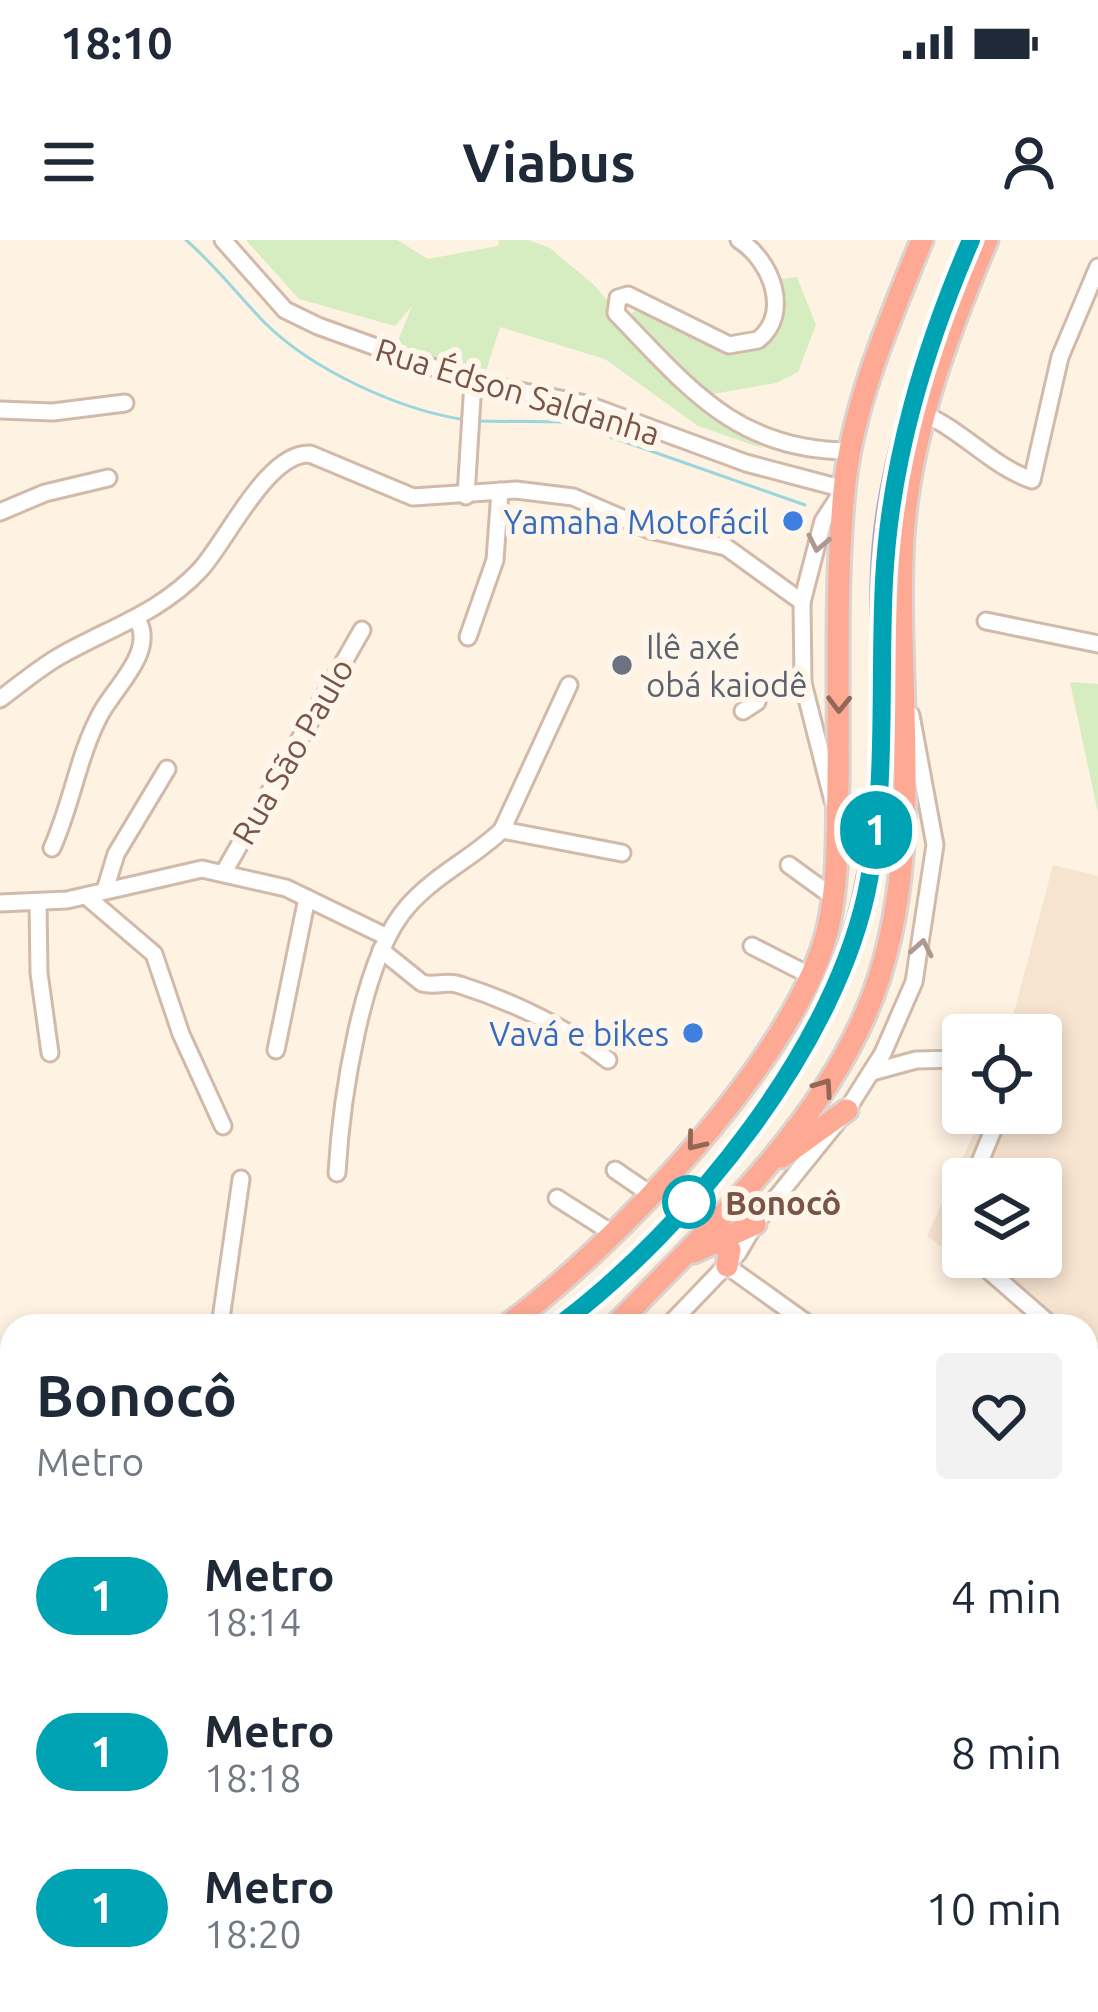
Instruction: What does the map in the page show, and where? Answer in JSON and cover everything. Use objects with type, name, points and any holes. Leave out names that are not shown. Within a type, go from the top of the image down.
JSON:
[{"type":"highway","points":[[520,1314],[650,1194],[759,1062],[811,976],[833,897],[844,490],[875,365],[922,240]]},
{"type":"highway","points":[[626,1314],[753,1180],[836,1071],[877,982],[899,876],[903,540],[924,414],[987,240]]},
{"type":"highway","points":[[753,1180],[847,1110]]},
{"type":"highway","points":[[678,1260],[754,1224]]},
{"type":"highway","points":[[716,1241],[730,1250],[727,1266]]},
{"type":"street","name":"Rua Édson Saldanha","points":[[223,240],[285,310],[473,382],[586,404],[746,464],[844,490]]},
{"type":"street","points":[[739,240],[760,258],[776,303],[773,321],[758,340],[729,345],[628,295],[618,298],[616,313],[718,415],[802,446],[852,451]]},
{"type":"street","points":[[924,414],[959,432],[1001,468],[1032,480],[1060,357],[1097,275]]},
{"type":"street","points":[[466,496],[473,382]]},
{"type":"street","points":[[0,410],[53,412],[125,403]]},
{"type":"street","points":[[0,699],[60,656],[144,615],[200,571],[277,468],[296,454],[322,457],[413,496],[554,492],[650,530],[710,541],[802,602]]},
{"type":"street","points":[[0,512],[46,493],[108,478]]},
{"type":"street","points":[[837,814],[803,683],[802,602],[823,520],[844,490]]},
{"type":"street","points":[[468,637],[495,560],[500,491]]},
{"type":"street","points":[[52,848],[90,734],[141,650],[144,615]]},
{"type":"street","points":[[986,621],[1098,644]]},
{"type":"street","name":"Rua São Paulo","points":[[224,872],[362,630]]},
{"type":"street","points":[[680,1314],[727,1266],[754,1224],[847,1110],[891,1037],[922,953],[935,845],[929,790],[902,680]]},
{"type":"street","points":[[337,1173],[345,1087],[383,943],[419,894],[502,830],[569,686]]},
{"type":"street","points":[[105,890],[116,854],[167,769]]},
{"type":"street","points":[[502,830],[622,853]]},
{"type":"street","points":[[789,866],[833,897]]},
{"type":"street","points":[[0,904],[86,896],[184,870],[224,872],[307,898],[383,943],[422,983],[450,982],[484,994],[567,1032],[608,1060]]},
{"type":"street","points":[[86,896],[154,954],[181,1034],[223,1126]]},
{"type":"street","points":[[276,1050],[307,898]]},
{"type":"street","points":[[38,903],[39,973],[50,1053]]},
{"type":"street","points":[[752,946],[811,976]]},
{"type":"street","points":[[891,1037],[901,1055],[916,1060]]},
{"type":"street","points":[[872,1072],[916,1060],[942,1059]]},
{"type":"street","points":[[615,1170],[650,1194]]},
{"type":"street","points":[[222,1314],[241,1179]]},
{"type":"street","points":[[556,1198],[612,1233]]},
{"type":"street","points":[[727,1266],[794,1314]]},
{"type":"street","points":[[997,1278],[1038,1314]]},
{"type":"street","points":[[1098,1357],[1098,1374]]},
{"type":"shaded area","points":[[1053,865],[1098,876],[1098,1314],[1031,1314],[983,1278],[1062,1278],[1062,1158],[963,1158],[973,1134],[1062,1134],[1062,1014],[1014,1014]]},
{"type":"shaded area","points":[[942,1203],[942,1247],[927,1236]]},
{"type":"green space","points":[[246,240],[397,240],[428,259],[498,246],[499,240],[528,240],[550,248],[594,285],[704,411],[765,449],[698,426],[605,359],[500,327],[484,377],[396,346],[412,306],[395,326],[299,299]]},
{"type":"green space","points":[[797,277],[816,325],[798,372],[776,383],[707,395],[631,315],[636,309],[711,343],[756,348],[772,338],[781,316],[781,279]]},
{"type":"green space","points":[[1070,682],[1098,684],[1098,813]]},
{"type":"waterway","points":[[186,240],[264,322],[306,356],[385,397],[466,420]]},
{"type":"waterway","points":[[475,421],[568,422],[805,505]]},
{"type":"railway","points":[[558,1314],[680,1202],[762,1098],[824,988],[845,934],[860,871],[870,785],[874,573],[880,509],[904,406],[962,240]]},
{"type":"metro line","name":"1","points":[[573,1314],[642,1252],[725,1159],[803,1044],[851,942],[869,881],[884,757],[881,634],[889,514],[915,392],[971,240]]},
{"type":"place","name":"Yamaha Motofácil","points":[[793,521]]},
{"type":"place","name":"Ilê axé obá kaiodê","points":[[622,665]]},
{"type":"place","name":"Vavá e bikes","points":[[693,1033]]},
{"type":"place","name":"Bonocô","points":[[689,1202]]}]
